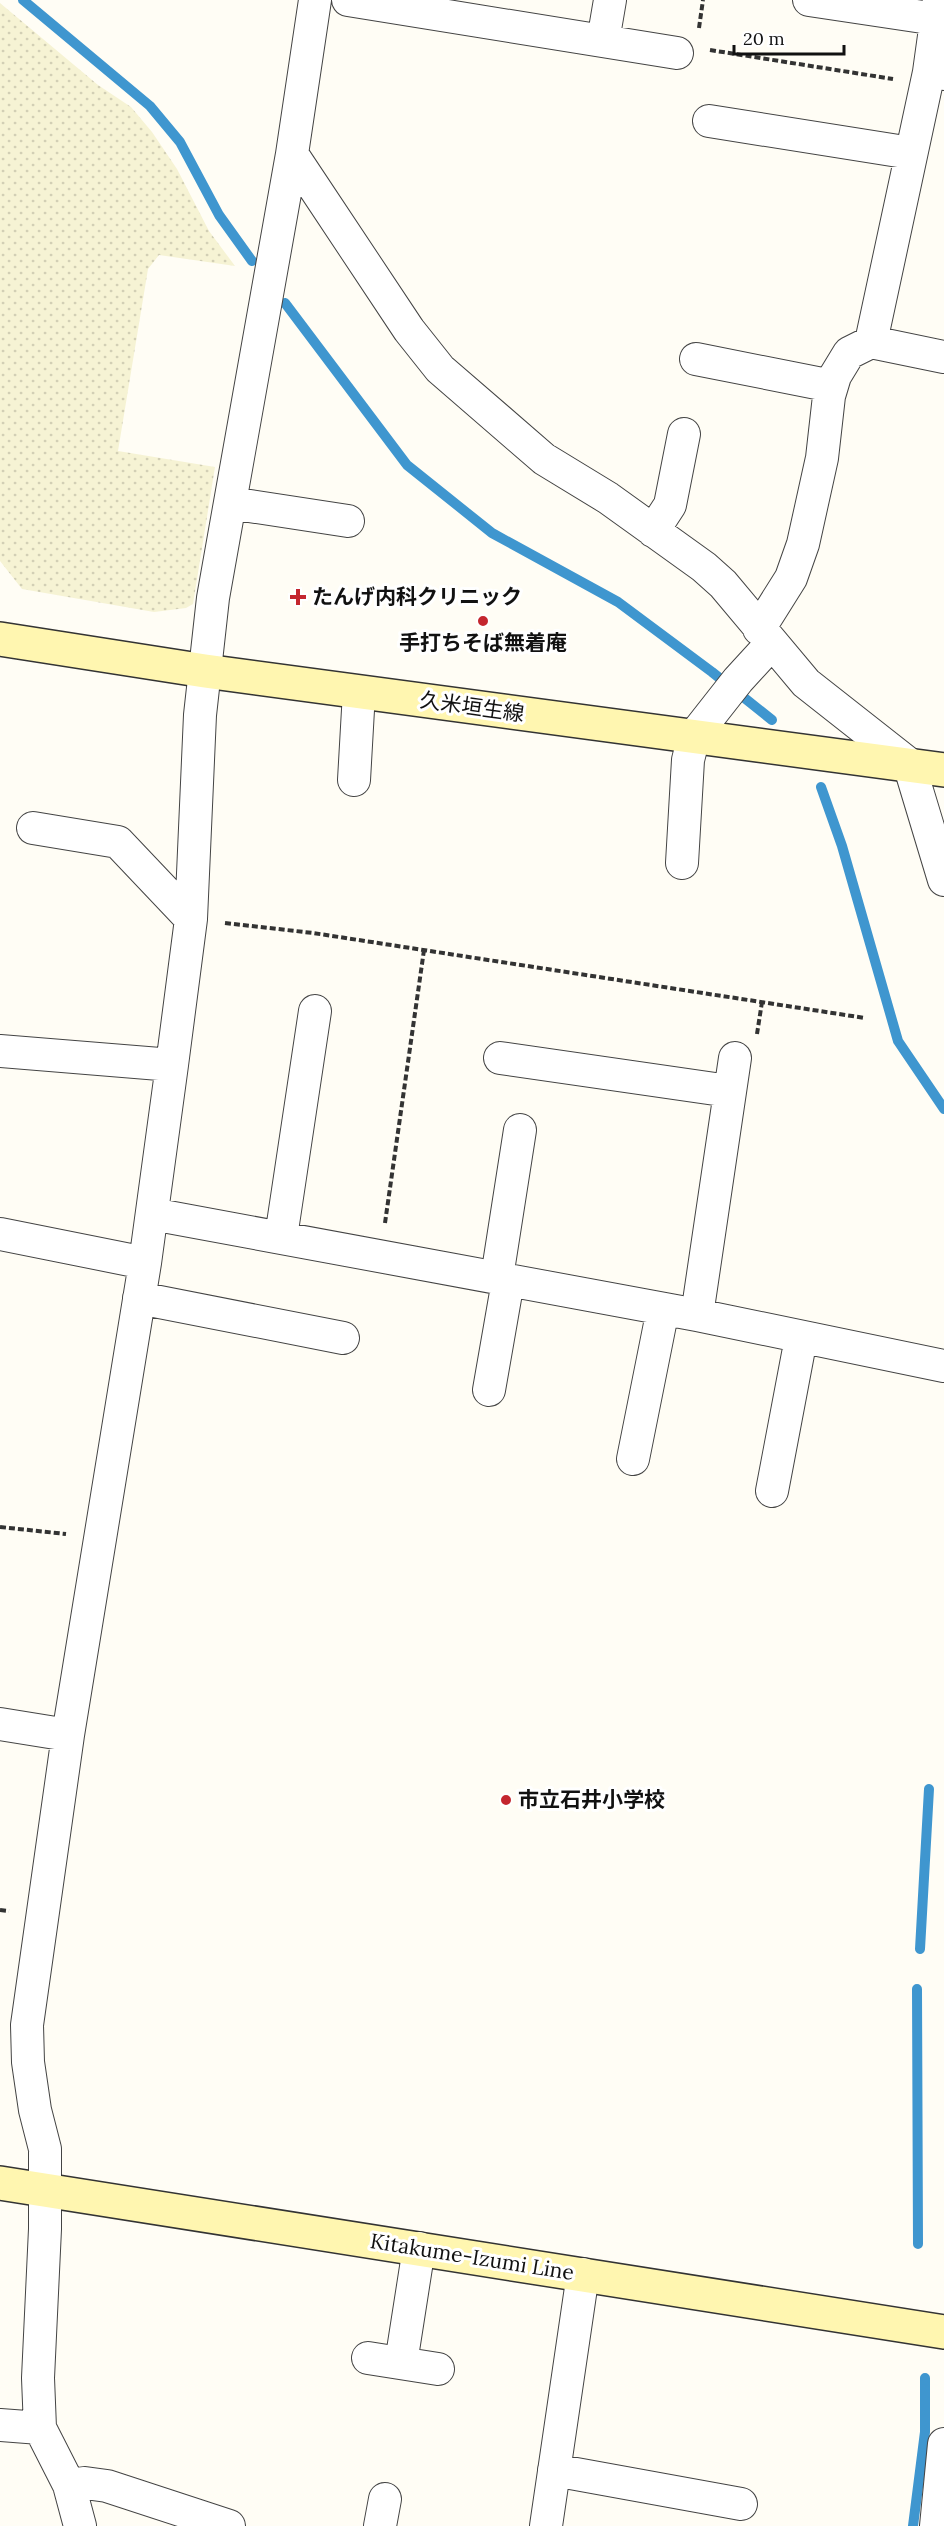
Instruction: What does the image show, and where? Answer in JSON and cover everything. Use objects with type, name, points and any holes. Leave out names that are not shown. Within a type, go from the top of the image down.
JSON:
[{"type":"main road","name":"久米垣生線","points":[[0,639],[205,671],[944,770]]},
{"type":"main road","name":"Kitakume-Izumi Line","points":[[0,2183],[944,2332]]},
{"type":"street","points":[[80,2526],[69,2485],[40,2428],[38,2379],[46,2190],[45,2149],[28,2062],[27,2025],[68,1735],[145,1263],[172,1065],[191,919],[205,671],[213,598],[292,154],[315,0]]},
{"type":"street","points":[[348,0],[603,41],[688,45]]},
{"type":"street","points":[[603,41],[610,0]]},
{"type":"street","points":[[809,0],[937,10],[933,77],[912,153],[871,342]]},
{"type":"street","points":[[709,121],[912,153]]},
{"type":"street","points":[[292,154],[409,330],[440,369],[544,459],[608,498],[723,584],[765,637],[806,683],[909,764],[944,880]]},
{"type":"street","points":[[682,862],[688,760],[694,736],[731,689],[765,637],[791,578],[803,544],[822,458],[829,396],[835,376],[849,353],[871,342],[944,357]]},
{"type":"street","points":[[696,359],[832,386]]},
{"type":"street","points":[[654,531],[670,505],[684,435]]},
{"type":"street","points":[[230,503],[348,521]]},
{"type":"street","points":[[354,780],[359,692]]},
{"type":"street","points":[[33,828],[118,842],[191,919]]},
{"type":"street","points":[[281,1237],[315,1011]]},
{"type":"street","points":[[0,1051],[172,1065]]},
{"type":"street","points":[[500,1058],[729,1091]]},
{"type":"street","points":[[698,1316],[735,1058]]},
{"type":"street","points":[[489,1390],[520,1130]]},
{"type":"street","points":[[152,1214],[698,1316],[944,1366]]},
{"type":"street","points":[[0,1234],[145,1263]]},
{"type":"street","points":[[139,1298],[343,1338]]},
{"type":"street","points":[[633,1459],[663,1310]]},
{"type":"street","points":[[772,1491],[801,1338]]},
{"type":"street","points":[[0,1724],[68,1735]]},
{"type":"street","points":[[402,2363],[419,2248]]},
{"type":"street","points":[[546,2526],[583,2274]]},
{"type":"street","points":[[368,2358],[438,2369]]},
{"type":"street","points":[[0,2425],[40,2428]]},
{"type":"street","points":[[936,2526],[944,2444]]},
{"type":"street","points":[[554,2470],[741,2504]]},
{"type":"street","points":[[69,2485],[85,2483],[107,2486],[229,2526]]},
{"type":"path","points":[[688,45],[704,0]]},
{"type":"path","points":[[708,50],[933,77]]},
{"type":"path","points":[[191,919],[313,933],[865,1018]]},
{"type":"path","points":[[380,1257],[424,950]]},
{"type":"path","points":[[0,1527],[100,1538]]},
{"type":"shaded area","points":[[0,3],[98,85],[131,107],[152,132],[177,169],[209,231],[235,266],[159,255],[148,269],[118,451],[215,467],[193,604],[186,608],[154,612],[22,589],[0,561]]},
{"type":"waterway","points":[[23,0],[150,106],[180,142],[219,215],[252,261]]},
{"type":"waterway","points":[[285,303],[407,465],[492,533],[618,602],[772,720]]},
{"type":"waterway","points":[[821,787],[842,846],[898,1041],[944,1109]]},
{"type":"waterway","points":[[920,1949],[929,1789]]},
{"type":"waterway","points":[[917,1989],[918,2244]]},
{"type":"waterway","points":[[913,2526],[925,2432],[925,2378]]},
{"type":"place","name":"たんげ内科クリニック","points":[[298,597]]},
{"type":"place","name":"手打ちそば無着庵","points":[[483,621]]},
{"type":"place","name":"市立石井小学校","points":[[506,1800]]}]
